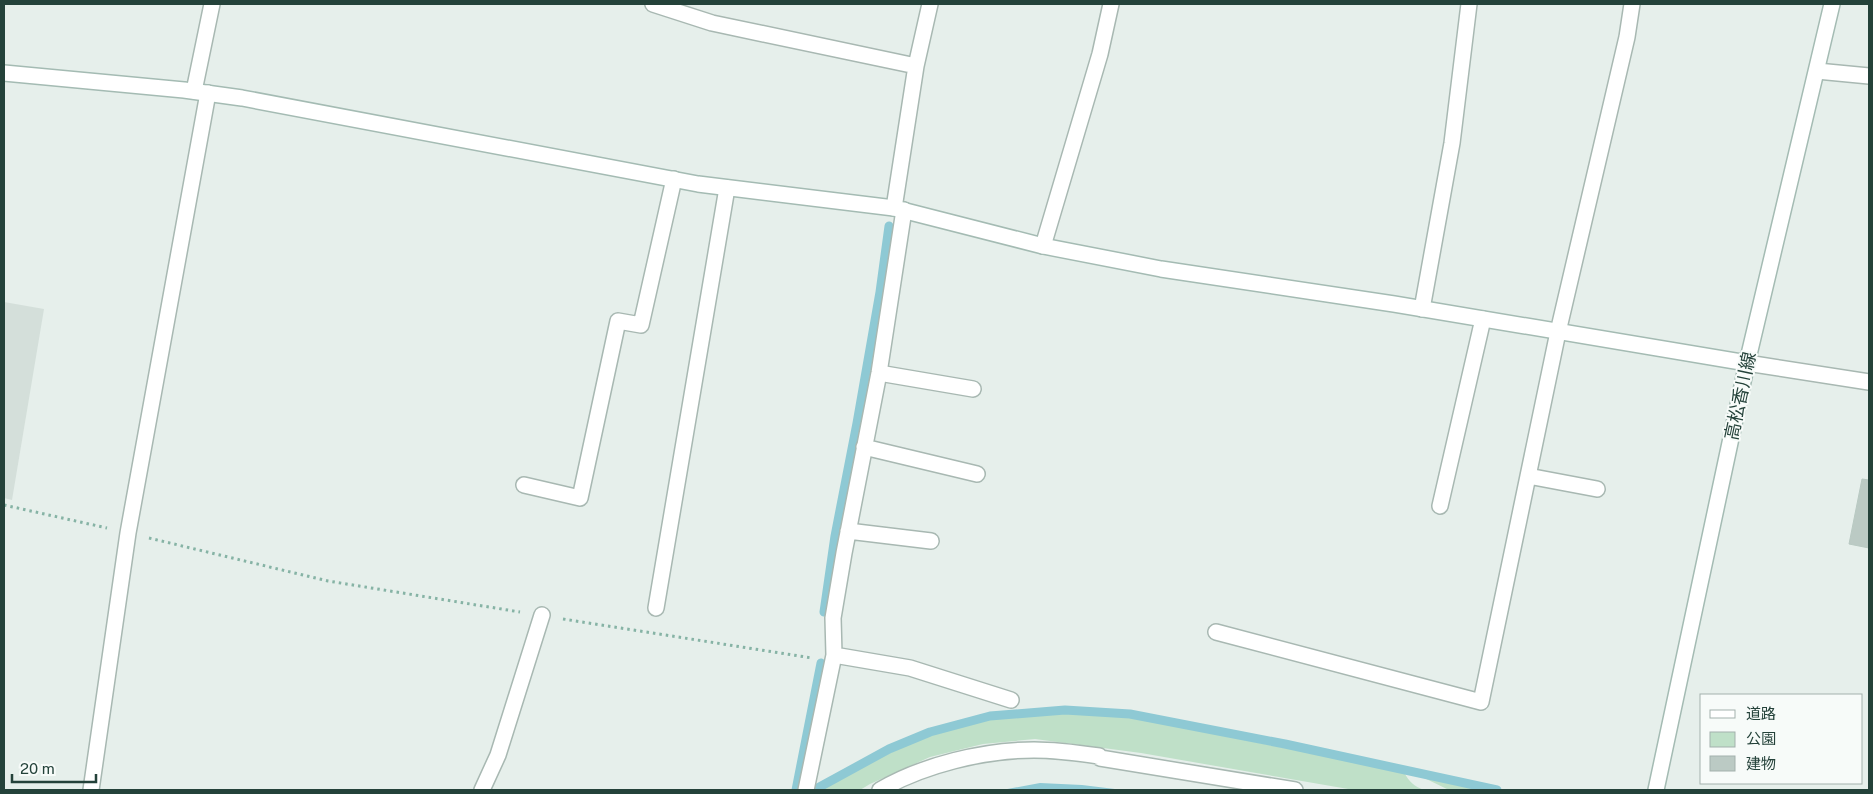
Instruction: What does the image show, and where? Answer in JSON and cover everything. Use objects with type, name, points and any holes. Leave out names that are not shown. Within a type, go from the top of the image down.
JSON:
[{"type":"street","points":[[91,790],[128,533],[201,92],[212,4]]},
{"type":"street","points":[[653,4],[712,23],[916,66]]},
{"type":"street","points":[[806,790],[834,655],[833,618],[879,373],[916,66],[930,4]]},
{"type":"street","points":[[1043,246],[1100,54],[1111,4]]},
{"type":"street","points":[[1422,309],[1452,143],[1469,4]]},
{"type":"street","points":[[1216,632],[1481,702],[1558,332],[1632,4]]},
{"type":"street","name":"高松香川線","points":[[1656,790],[1747,364],[1832,4]]},
{"type":"street","points":[[1817,71],[1869,76]]},
{"type":"street","points":[[4,72],[201,92],[242,98],[727,188],[899,209],[1043,246],[1161,269],[1422,309],[1747,364],[1869,382]]},
{"type":"street","points":[[524,485],[580,498],[618,321],[641,325],[674,179]]},
{"type":"street","points":[[656,608],[727,188]]},
{"type":"street","points":[[1440,506],[1483,319]]},
{"type":"street","points":[[879,373],[973,388]]},
{"type":"street","points":[[864,447],[978,474]]},
{"type":"street","points":[[1528,476],[1597,489]]},
{"type":"street","points":[[848,531],[931,541]]},
{"type":"street","points":[[482,790],[498,755],[542,615]]},
{"type":"street","points":[[834,655],[910,668],[1011,700]]},
{"type":"street","points":[[880,790],[919,772],[955,760],[994,753],[1034,750],[1099,756],[1100,758],[1295,790]]},
{"type":"path","points":[[4,505],[328,582],[825,660],[834,655]]},
{"type":"shaded area","points":[[4,302],[44,309],[12,500],[4,498]]},
{"type":"green space","points":[[1061,713],[1130,717],[1404,772],[1412,783],[1424,790],[1354,790],[1141,753],[1035,739],[983,744],[930,757],[860,790],[819,790],[881,757],[924,738],[946,731],[1000,718]]},
{"type":"green space","points":[[1418,775],[1486,790],[1449,790]]},
{"type":"water","points":[[1040,783],[1082,785],[1123,790],[1002,790]]},
{"type":"building","points":[[1862,479],[1869,480],[1869,548],[1849,544]]},
{"type":"waterway","points":[[824,612],[835,536],[880,292],[889,226]]},
{"type":"waterway","points":[[796,790],[821,663]]},
{"type":"waterway","points":[[814,790],[889,749],[930,732],[990,716],[1065,710],[1130,714],[1285,744],[1497,790]]}]
